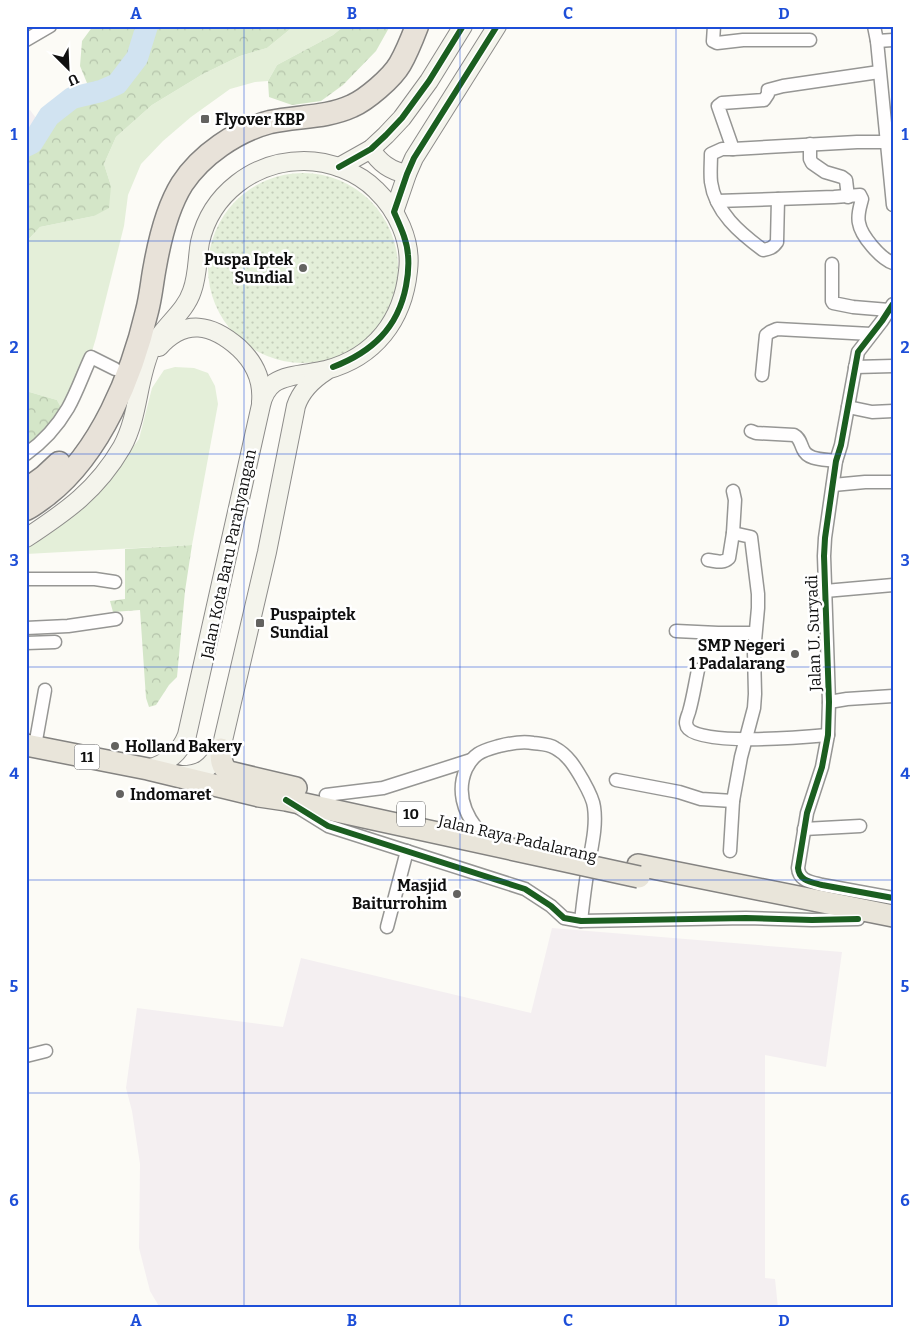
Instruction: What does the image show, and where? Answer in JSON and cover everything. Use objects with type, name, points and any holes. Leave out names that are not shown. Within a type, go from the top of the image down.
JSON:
[{"type":"highway","points":[[26,490],[65,458],[80,437],[115,369],[129,332],[134,301],[154,214],[163,193],[181,168],[207,141],[249,118],[280,110],[323,105],[341,100],[353,94],[368,83],[379,71],[405,26]]},
{"type":"highway","points":[[26,509],[53,490],[77,467],[95,442],[110,412],[133,362],[148,310],[155,265],[168,211],[186,178],[217,149],[248,130],[271,122],[329,113],[352,106],[367,97],[399,65],[418,26]]},
{"type":"highway","name":"Jalan Raya Padalarang","points":[[30,745],[172,774],[259,796],[554,853],[893,926]]},
{"type":"highway","name":"Jalan Raya Padalarang","points":[[221,749],[222,764],[224,769],[229,772],[477,829],[554,853]]},
{"type":"highway","name":"Jalan Raya Padalarang","points":[[639,871],[893,916]]},
{"type":"main road","points":[[339,167],[371,149],[386,135],[429,81],[463,26]]},
{"type":"main road","points":[[394,212],[406,174],[414,158],[497,26]]},
{"type":"main road","points":[[371,149],[385,166],[406,174]]},
{"type":"main road","name":"Jalan Kota Baru Parahyangan","points":[[141,382],[154,344],[189,299],[194,286],[201,242],[208,219],[223,197],[241,180],[253,173],[280,163],[310,161],[325,163],[354,174],[371,185],[394,212],[402,229],[408,254],[409,267],[402,303],[393,322],[372,345],[358,356],[319,376],[306,388],[296,406],[267,552],[221,749]]},
{"type":"main road","points":[[26,538],[54,520],[81,499],[95,486],[106,471],[124,444],[130,429],[141,382],[150,360],[165,340],[176,333],[187,328],[203,327],[225,337],[252,362],[260,380],[262,390],[261,405]]},
{"type":"main road","name":"Jalan Kota Baru Parahyangan","points":[[148,769],[161,765],[170,759],[181,747],[189,731],[261,405],[266,391],[272,384],[278,381],[333,368]]},
{"type":"main road","name":"Jalan Raya Padalarang","points":[[172,774],[186,775],[200,772],[211,765],[221,749]]},
{"type":"street","points":[[26,40],[50,26]]},
{"type":"street","points":[[714,26],[713,41],[717,43],[743,40],[810,40]]},
{"type":"street","points":[[874,26],[888,133],[893,205]]},
{"type":"street","points":[[877,41],[893,40]]},
{"type":"street","points":[[733,149],[720,113],[718,106],[720,104],[764,100],[768,90],[783,86],[879,72]]},
{"type":"street","points":[[778,199],[777,242],[769,249],[763,250],[726,216],[717,201],[711,182],[711,154],[722,149],[857,142],[888,133]]},
{"type":"street","points":[[810,144],[810,159],[812,163],[825,172],[844,178],[848,196]]},
{"type":"street","points":[[717,201],[858,195],[862,198],[858,218],[862,232],[876,252],[893,263]]},
{"type":"street","points":[[832,264],[833,303],[891,307]]},
{"type":"street","name":"Jalan U. Suryadi","points":[[891,307],[858,352],[841,445],[836,461],[824,556],[829,702],[828,735],[822,767],[807,812],[798,868],[801,877],[822,885],[893,898]]},
{"type":"street","points":[[762,375],[766,335],[773,330],[871,334]]},
{"type":"street","points":[[26,454],[35,448],[54,428],[69,407],[91,357],[115,369]]},
{"type":"street","points":[[855,367],[893,366]]},
{"type":"street","points":[[848,407],[872,412],[893,411]]},
{"type":"street","points":[[752,431],[756,434],[794,435],[799,438],[807,456],[836,461]]},
{"type":"street","points":[[833,484],[893,482]]},
{"type":"street","points":[[708,560],[722,562],[729,558],[735,506],[733,491]]},
{"type":"street","points":[[730,851],[733,801],[745,740],[754,708],[754,652],[758,608],[752,538],[750,535],[733,533]]},
{"type":"street","points":[[26,579],[95,579],[115,582]]},
{"type":"street","points":[[825,591],[893,585]]},
{"type":"street","points":[[26,628],[68,626],[116,619]]},
{"type":"street","points":[[676,631],[718,634],[755,633]]},
{"type":"street","points":[[26,642],[55,642]]},
{"type":"street","points":[[698,670],[686,722],[690,730],[700,734],[745,740],[828,735]]},
{"type":"street","points":[[30,745],[45,690]]},
{"type":"street","points":[[829,702],[893,696]]},
{"type":"street","points":[[477,829],[469,819],[462,798],[462,780],[471,760],[477,754],[510,743],[521,742],[553,746],[568,758],[585,784],[594,807],[593,840],[581,921]]},
{"type":"street","points":[[326,795],[383,788],[414,780],[471,760]]},
{"type":"street","points":[[616,780],[680,792],[701,799],[733,801]]},
{"type":"street","points":[[286,800],[328,826],[525,890],[551,906],[564,918],[581,921],[746,918],[858,919]]},
{"type":"street","points":[[804,828],[860,826]]},
{"type":"street","points":[[386,927],[407,851]]},
{"type":"street","points":[[26,1056],[46,1051]]},
{"type":"shaded area","points":[[30,110],[39,122],[26,136],[26,112]]},
{"type":"shaded area","points":[[552,928],[842,952],[826,1067],[765,1055],[765,1278],[775,1279],[778,1308],[160,1308],[150,1291],[139,1248],[140,1164],[132,1111],[126,1088],[137,1008],[283,1027],[301,958],[531,1013]]},
{"type":"green space","points":[[93,26],[294,26],[267,48],[240,56],[203,74],[152,105],[116,137],[104,164],[111,186],[109,208],[94,216],[40,227],[26,242],[26,150],[39,143],[53,121],[72,106],[101,95],[87,83],[80,66],[82,41]]},
{"type":"green space","points":[[294,26],[344,26],[333,35],[277,65],[268,81],[255,82],[230,89],[191,117],[163,141],[141,164],[128,195],[124,226],[96,338],[78,398],[68,421],[57,400],[26,391],[26,242],[40,227],[94,216],[111,186],[104,164],[116,137],[152,105],[203,74],[240,56],[267,48]]},
{"type":"green space","points":[[344,26],[390,26],[376,51],[343,85],[321,101],[292,105],[269,97],[268,81],[277,65],[333,35]]},
{"type":"green space","points":[[303,173],[339,180],[356,189],[370,201],[382,215],[391,232],[398,268],[391,304],[382,321],[370,335],[356,347],[339,356],[303,363],[267,356],[250,347],[236,335],[224,321],[215,304],[208,268],[215,232],[224,215],[236,201],[250,189],[267,180]]},
{"type":"green space","points":[[175,367],[194,368],[208,373],[215,386],[218,404],[192,545],[26,554],[26,548],[63,523],[110,478],[139,439],[152,388],[164,370]]},
{"type":"green space","points":[[26,391],[57,400],[68,421],[39,452],[26,460]]},
{"type":"green space","points":[[192,545],[185,591],[177,677],[169,685],[156,705],[149,707],[146,698],[140,610],[113,612],[110,601],[125,599],[125,549]]},
{"type":"waterway","points":[[26,146],[32,143],[49,116],[72,98],[101,91],[117,84],[137,58],[147,26]]},
{"type":"cycle path","points":[[339,167],[371,149],[402,118],[429,81],[463,26]]},
{"type":"cycle path","points":[[333,367],[360,354],[371,346],[390,326],[397,314],[406,286],[408,263],[405,238],[394,212],[407,174],[414,158],[497,26]]},
{"type":"cycle path","points":[[893,304],[858,352],[841,445],[836,461],[824,556],[829,702],[828,735],[822,767],[807,813],[798,868],[801,876],[810,882],[893,898]]},
{"type":"cycle path","points":[[286,800],[328,826],[525,889],[551,906],[564,918],[581,921],[746,918],[858,919]]},
{"type":"place","name":"Flyover KBP","points":[[205,119]]},
{"type":"place","name":"Puspa Iptek Sundial","points":[[303,268]]},
{"type":"place","name":"Puspaiptek Sundial","points":[[260,623]]},
{"type":"place","name":"SMP Negeri 1 Padalarang","points":[[795,654]]},
{"type":"place","name":"Holland Bakery","points":[[115,746]]},
{"type":"place","name":"Indomaret","points":[[120,794]]},
{"type":"place","name":"Masjid Baiturrohim","points":[[457,894]]}]
